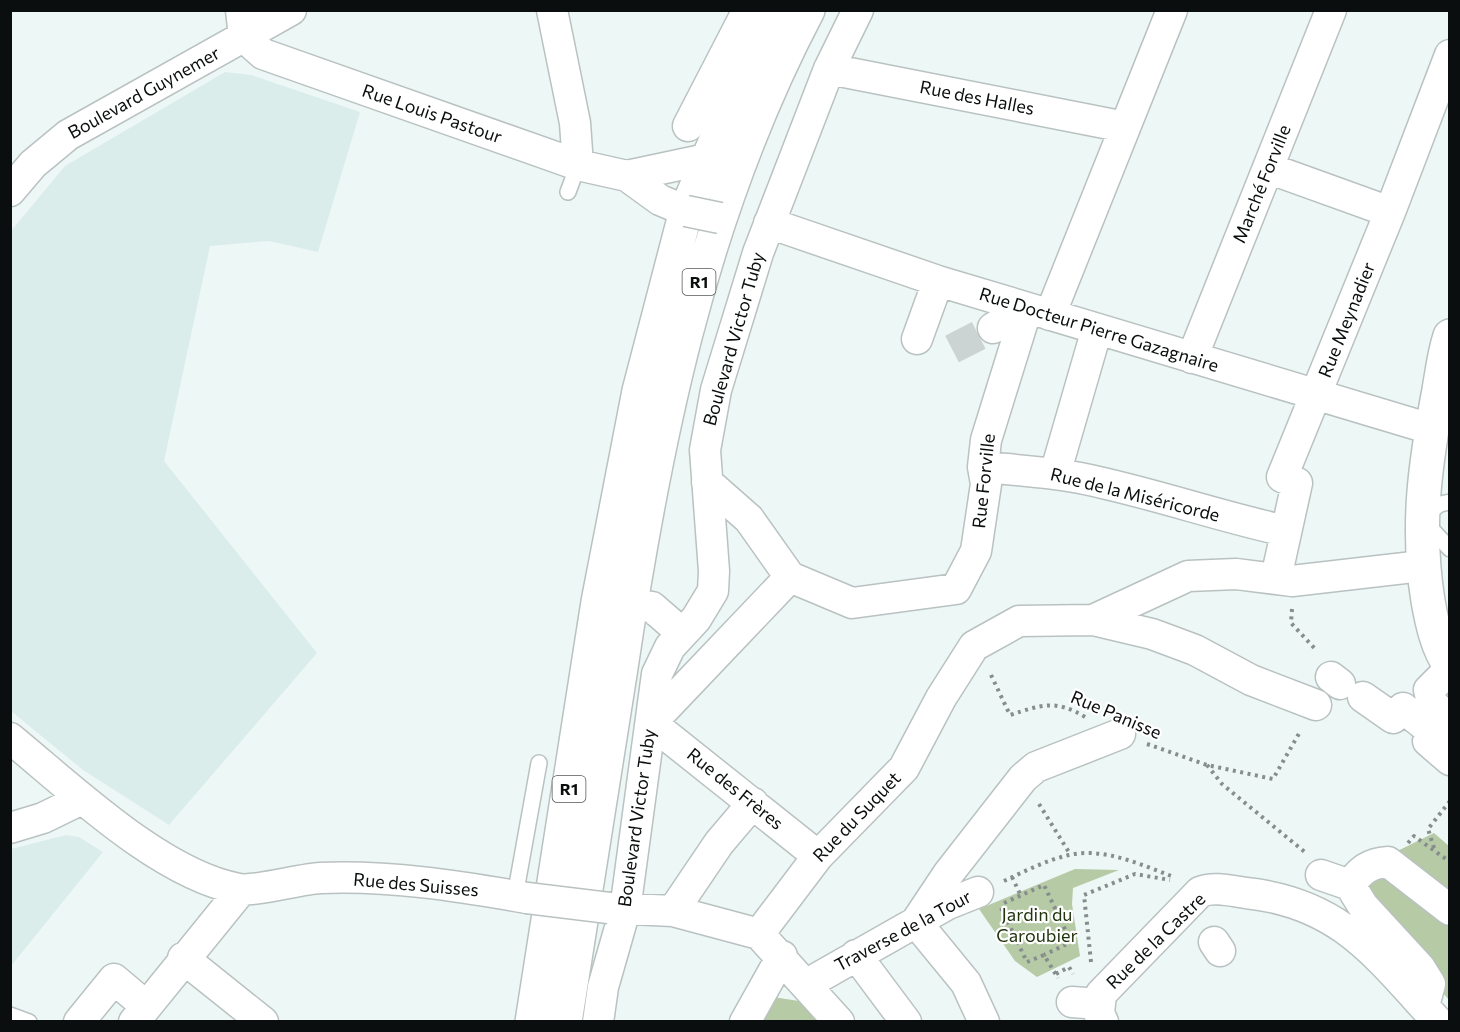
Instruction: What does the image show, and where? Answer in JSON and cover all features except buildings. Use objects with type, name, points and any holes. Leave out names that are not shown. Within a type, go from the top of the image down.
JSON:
[{"type":"main road","name":"R1","points":[[532,1022],[598,602],[673,205],[707,159],[776,10]]},
{"type":"main road","name":"R1","points":[[565,1022],[630,604],[675,369],[720,218],[758,118],[808,10]]},
{"type":"main road","points":[[1449,336],[1436,433],[1440,509],[1422,566],[1440,614],[1442,654],[1449,667]]},
{"type":"street","name":"Boulevard Guynemer","points":[[10,191],[33,164],[68,135],[242,24],[291,10]]},
{"type":"street","points":[[552,10],[575,123],[573,179]]},
{"type":"street","points":[[688,126],[748,10]]},
{"type":"street","name":"Boulevard Victor Tuby","points":[[598,1022],[651,723],[657,674],[666,652],[696,619],[713,591],[714,571],[705,450],[709,418],[769,223],[829,69],[858,10]]},
{"type":"street","points":[[993,328],[1039,312],[1125,127],[1172,10]]},
{"type":"street","name":"Marché Forville","points":[[1192,358],[1331,10]]},
{"type":"street","name":"Rue Louis Pastour","points":[[242,24],[263,54],[573,179],[627,176],[707,159]]},
{"type":"street","name":"Rue Meynadier","points":[[1276,578],[1297,483],[1282,477],[1390,212],[1441,106],[1449,55]]},
{"type":"street","name":"Rue des Halles","points":[[829,69],[1125,127]]},
{"type":"street","points":[[1268,168],[1390,212]]},
{"type":"street","name":"Rue Louis Pastour","points":[[627,176],[673,205],[720,218]]},
{"type":"street","name":"Rue Docteur Pierre Gazagnaire","points":[[769,223],[938,281],[1436,433]]},
{"type":"street","points":[[917,339],[938,281]]},
{"type":"street","name":"Rue Forville","points":[[790,577],[852,603],[956,589],[976,551],[986,484],[976,466],[1039,312]]},
{"type":"street","points":[[1055,474],[1097,329]]},
{"type":"street","name":"Rue de la Miséricorde","points":[[976,466],[1055,474],[1172,500],[1236,520],[1286,531]]},
{"type":"street","points":[[651,723],[790,577],[749,519],[707,482]]},
{"type":"street","points":[[1093,620],[1188,576],[1236,574],[1292,581],[1422,566]]},
{"type":"street","points":[[598,602],[652,607],[682,633]]},
{"type":"street","points":[[1093,620],[1152,634],[1195,650],[1251,680],[1316,705]]},
{"type":"street","name":"Rue du Suquet","points":[[759,934],[818,856],[904,768],[940,698],[974,646],[1019,621],[1093,620]]},
{"type":"street","points":[[1449,667],[1429,690],[1432,703],[1449,721]]},
{"type":"street","points":[[1345,686],[1393,718],[1403,708],[1434,733],[1428,741],[1449,760]]},
{"type":"street","name":"Rue des Frères","points":[[651,723],[818,856]]},
{"type":"street","points":[[984,1022],[966,983],[916,922],[948,874],[1023,778],[1036,767],[1120,734]]},
{"type":"street","name":"Rue des Suisses","points":[[10,738],[82,799],[180,868],[241,890],[319,878],[402,880],[617,909],[673,911],[759,934]]},
{"type":"street","points":[[10,828],[43,818],[82,799]]},
{"type":"street","points":[[673,911],[719,843],[753,803]]},
{"type":"street","points":[[1350,885],[1358,874],[1375,862],[1388,862],[1449,910]]},
{"type":"street","points":[[1321,875],[1350,885],[1363,906],[1420,968],[1430,984],[1431,1014]]},
{"type":"street","name":"Rue de la Castre","points":[[1093,994],[1193,887],[1275,896],[1307,907],[1342,924],[1377,956],[1431,1014]]},
{"type":"street","points":[[79,1022],[114,979],[140,1014],[183,958],[241,890]]},
{"type":"street","name":"Traverse de la Tour","points":[[807,984],[916,922],[978,892]]},
{"type":"street","points":[[759,934],[782,956],[839,1022]]},
{"type":"street","points":[[745,1022],[782,956]]},
{"type":"street","points":[[856,956],[906,1022]]},
{"type":"street","points":[[183,958],[263,1022]]},
{"type":"lane","points":[[1440,509],[1449,549]]},
{"type":"lane","points":[[521,897],[539,763]]},
{"type":"lane","points":[[10,1016],[29,1022]]},
{"type":"path","name":"Rue Panisse","points":[[974,646],[1010,715],[1043,704],[1060,705],[1073,709],[1120,734],[1207,765],[1222,783],[1264,821],[1313,858],[1321,875]]},
{"type":"path","points":[[1023,778],[1070,854]]},
{"type":"path","points":[[1449,801],[1428,830],[1435,849],[1449,862]]},
{"type":"path","name":"Traverse de la Tour","points":[[978,892],[1070,854],[1101,854],[1136,862],[1194,882],[1193,887]]},
{"type":"path","points":[[1093,994],[1084,895],[1135,874],[1193,887]]},
{"type":"path","points":[[1012,877],[1021,896]]},
{"type":"path","points":[[1044,885],[1071,942],[1044,955],[1027,962],[999,905],[1044,885]]},
{"type":"path","points":[[1044,955],[1049,963]]},
{"type":"shaded area","points":[[225,72],[251,75],[360,112],[318,252],[269,241],[210,246],[164,461],[317,653],[169,825],[83,770],[11,711],[11,231],[65,166]]},
{"type":"shaded area","points":[[66,835],[79,837],[103,852],[11,966],[11,849]]},
{"type":"green space","points":[[1434,833],[1449,846],[1449,1000],[1350,885],[1375,862]]},
{"type":"green space","name":"Jardin du Caroubier","points":[[1075,869],[1119,870],[1073,888],[1072,904],[1080,956],[1037,977],[1015,961],[979,909]]},
{"type":"green space","points":[[773,997],[812,1003],[829,1022],[759,1022]]},
{"type":"tunnel","points":[[952,349],[993,328]]}]
